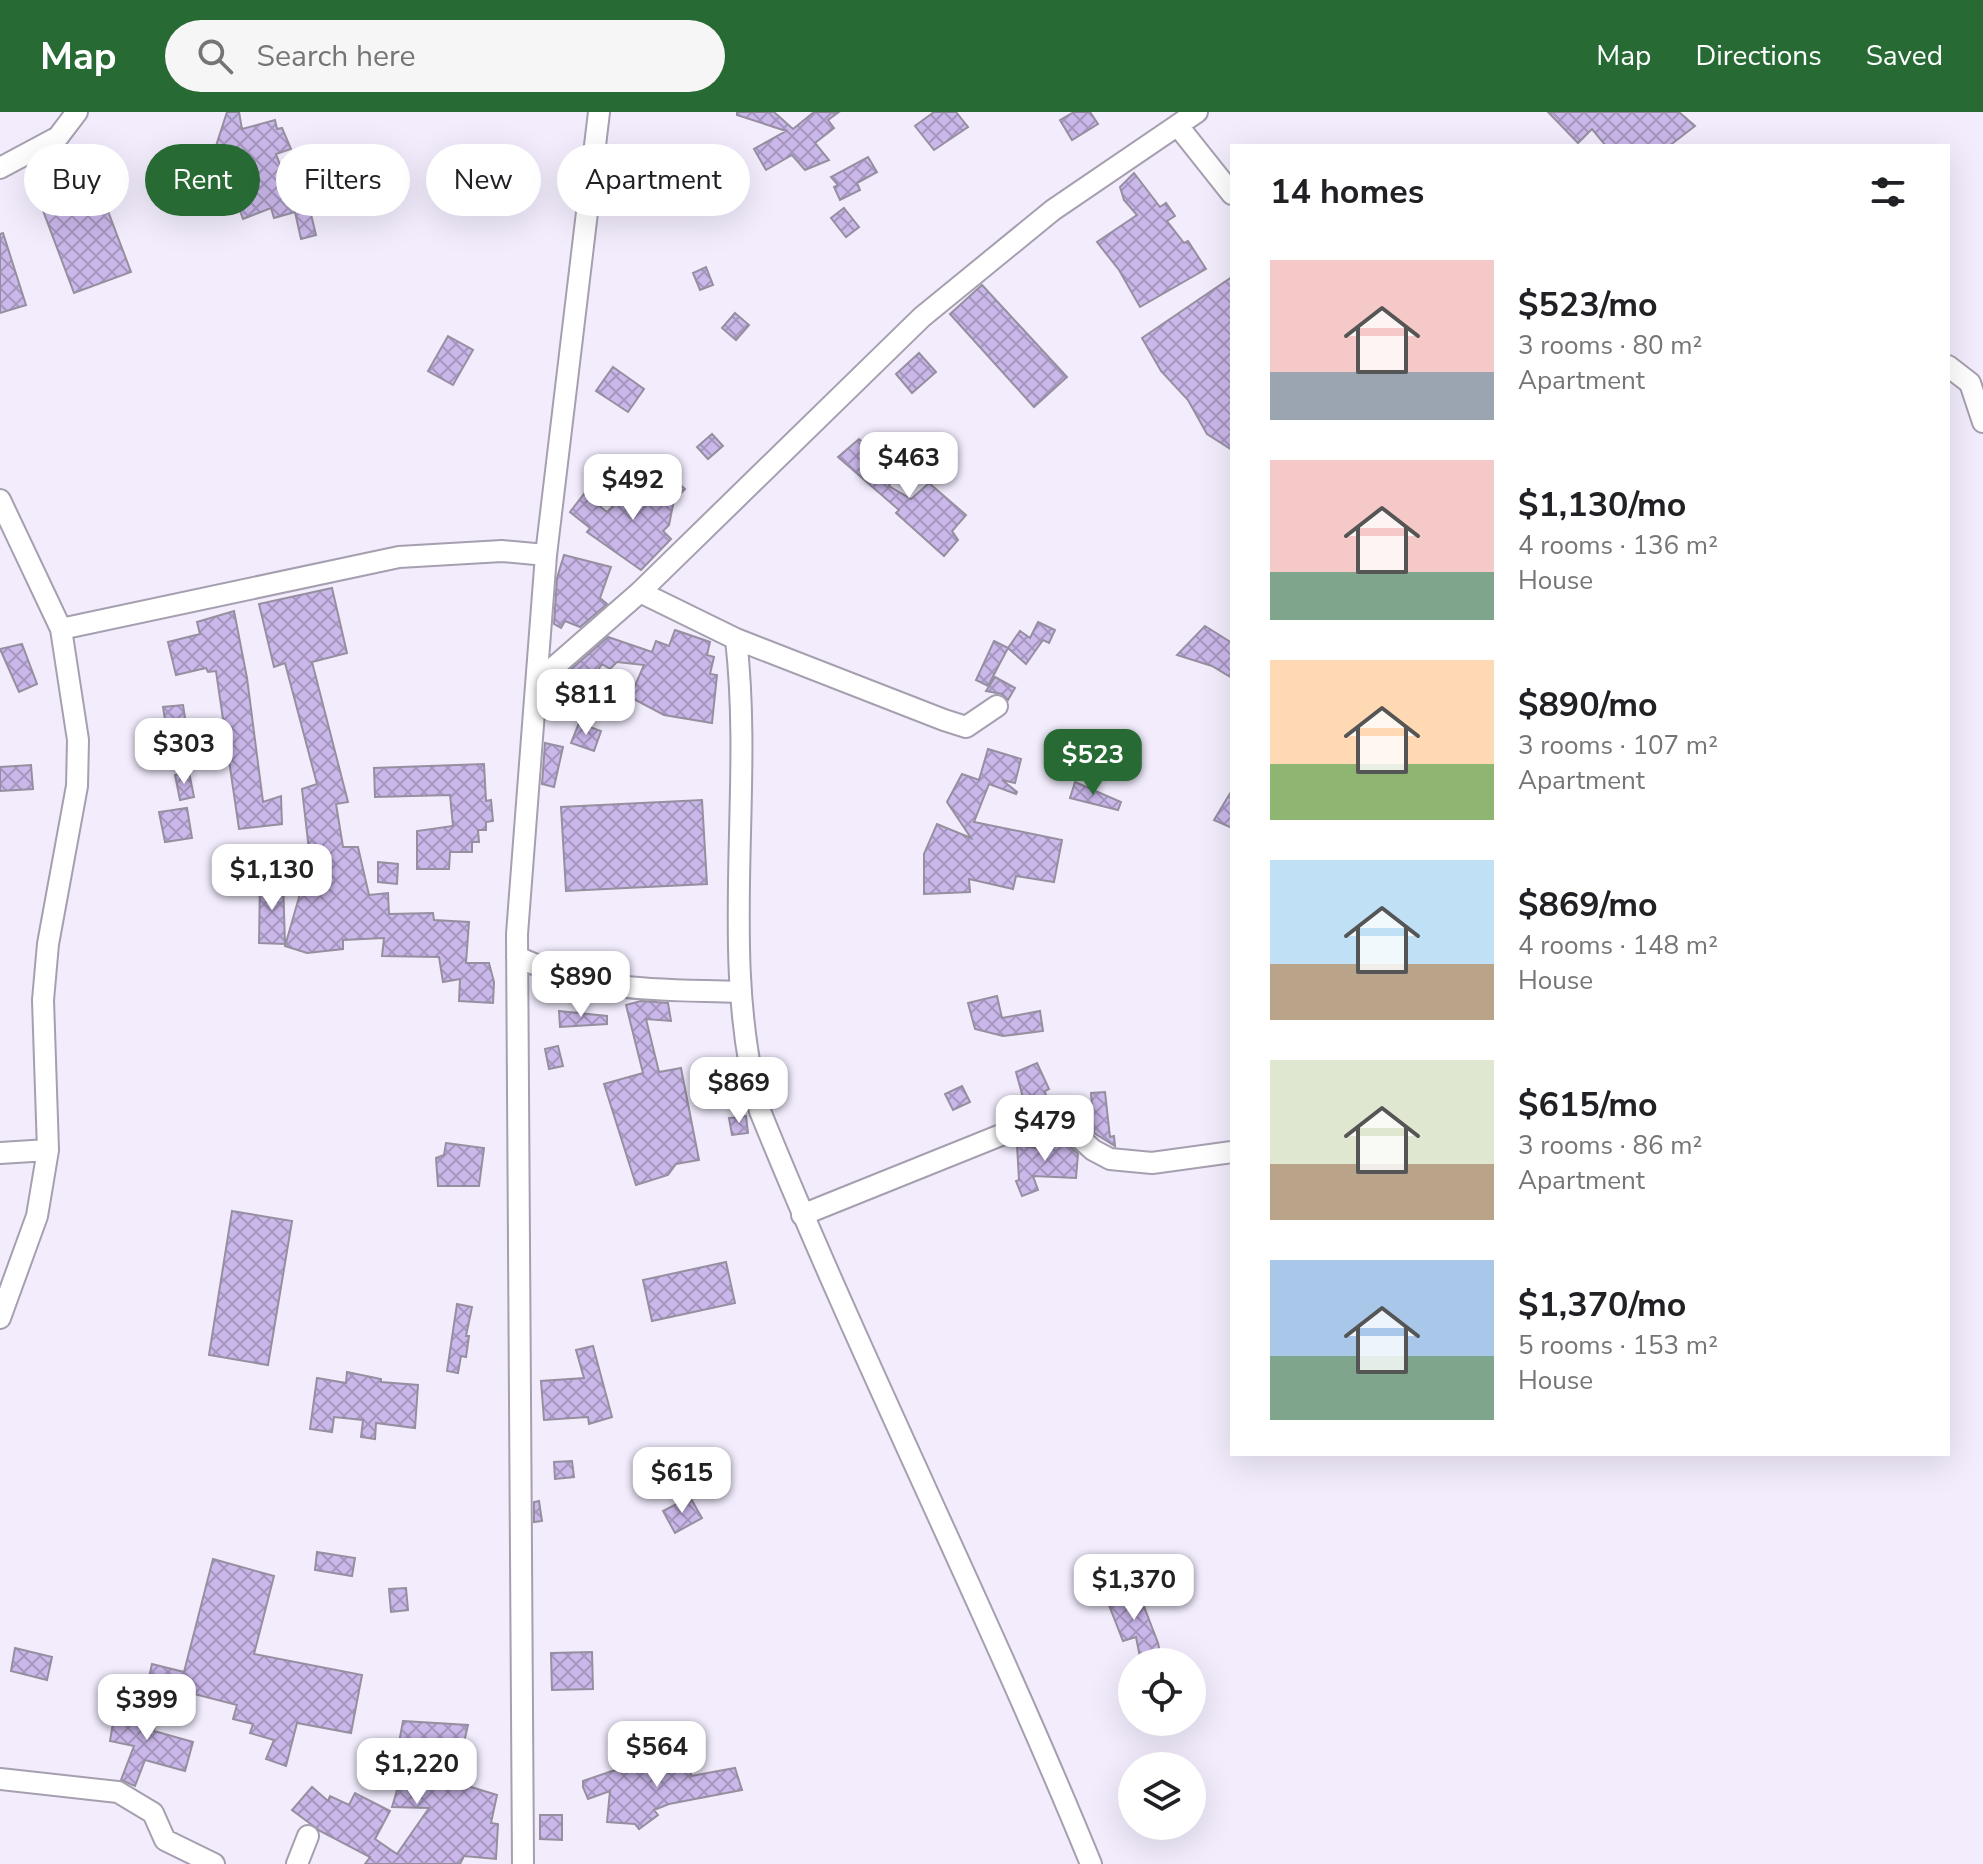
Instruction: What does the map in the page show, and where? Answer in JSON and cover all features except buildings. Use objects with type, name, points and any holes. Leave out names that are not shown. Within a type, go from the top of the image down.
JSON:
[{"type":"street","points":[[0,168],[58,137],[77,112]]},
{"type":"street","points":[[523,1864],[517,957],[546,555],[599,112]]},
{"type":"street","points":[[537,682],[640,592],[922,317],[1053,210],[1197,112]]},
{"type":"street","points":[[1178,126],[1230,191]]},
{"type":"street","points":[[1950,368],[1970,383],[1983,422]]},
{"type":"street","points":[[0,500],[61,629],[78,740],[77,786],[48,944],[43,1000],[48,1150],[37,1216],[0,1318]]},
{"type":"street","points":[[61,629],[399,557],[502,551],[546,555]]},
{"type":"street","points":[[640,592],[736,639],[966,727],[997,706]]},
{"type":"street","points":[[736,639],[741,865],[739,992],[749,1069],[760,1111],[888,1413],[945,1527],[1091,1864]]},
{"type":"street","points":[[517,957],[557,975],[590,984],[739,992]]},
{"type":"street","points":[[802,1215],[1001,1135],[1047,1125],[1069,1128],[1093,1150],[1110,1159],[1152,1163],[1230,1152]]},
{"type":"street","points":[[0,1153],[48,1150]]},
{"type":"street","points":[[0,1779],[118,1792],[153,1813],[165,1840],[214,1864]]},
{"type":"street","points":[[297,1864],[308,1836]]}]
